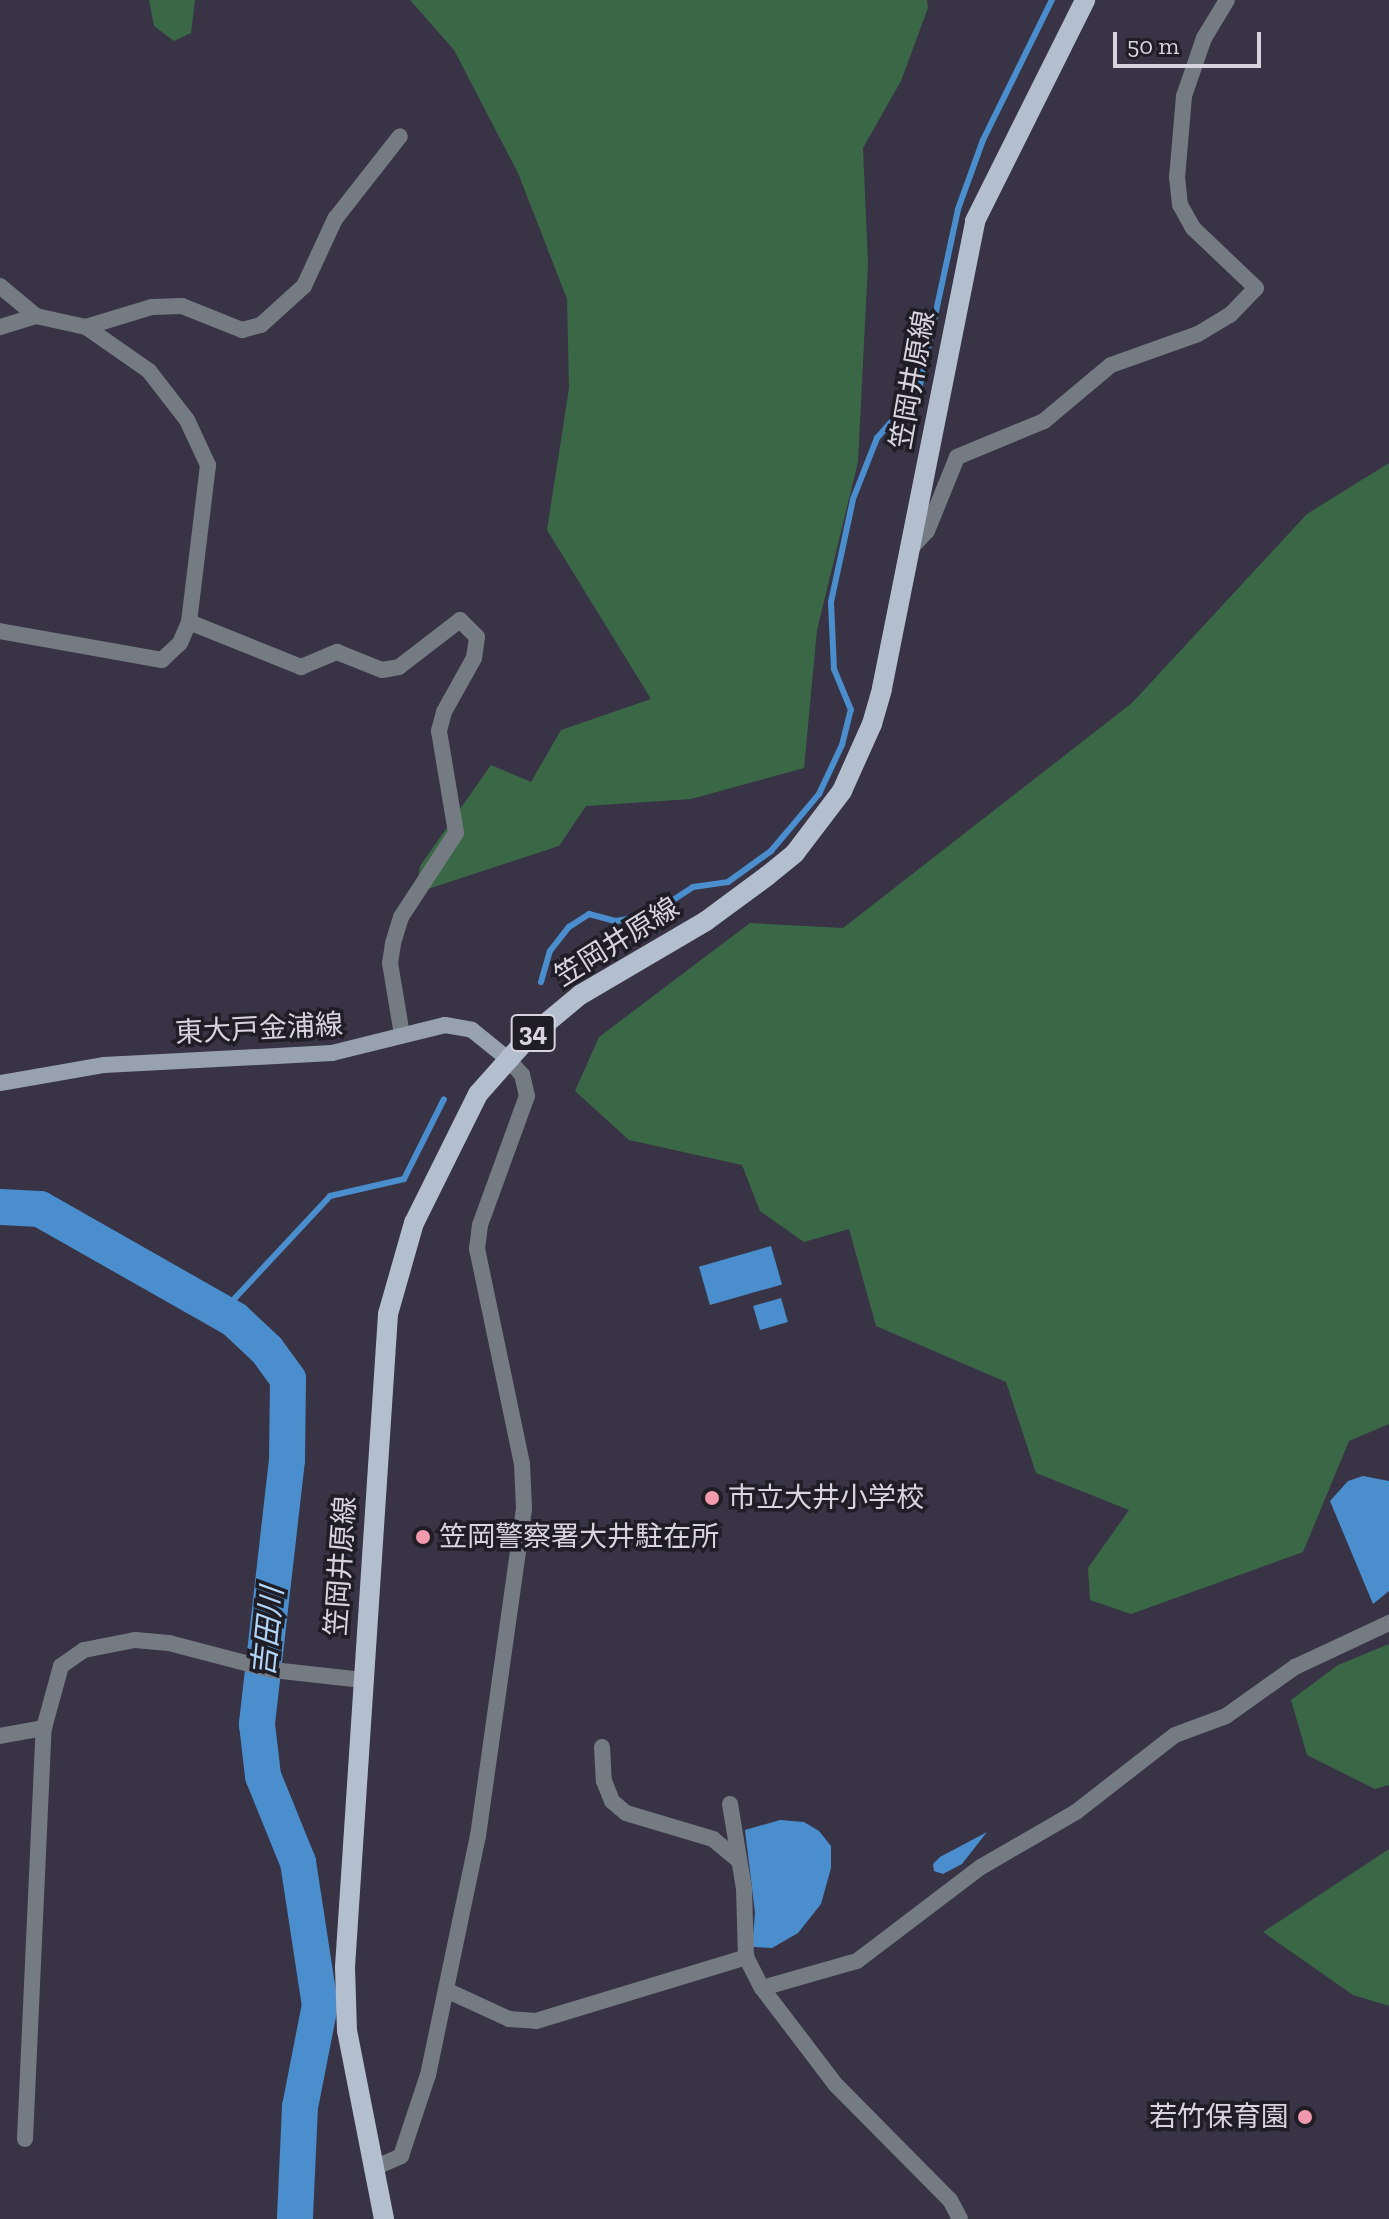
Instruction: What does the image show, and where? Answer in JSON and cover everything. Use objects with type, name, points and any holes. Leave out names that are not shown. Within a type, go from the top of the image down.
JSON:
[{"type":"main road","name":"笠岡井原線","points":[[384,2219],[347,2031],[345,1967],[388,1314],[414,1223],[478,1094],[508,1059],[580,995],[739,899],[795,853],[819,825],[872,724],[911,548],[975,221],[1085,0]]},
{"type":"main road","name":"東大戸金浦線","points":[[0,1083],[104,1065],[332,1053],[402,1035],[461,1026],[508,1059]]},
{"type":"street","points":[[911,548],[927,531],[957,457],[1044,421],[1111,365],[1198,334],[1230,315],[1256,288],[1193,228],[1180,205],[1177,178],[1184,96],[1204,38],[1227,0]]},
{"type":"street","points":[[86,327],[152,307],[182,306],[242,330],[261,325],[304,286],[335,219],[400,136]]},
{"type":"street","points":[[0,286],[36,316],[86,327],[149,371],[201,443],[208,465],[189,622],[180,643],[162,660],[0,631]]},
{"type":"street","points":[[0,327],[36,316]]},
{"type":"street","points":[[189,622],[301,667],[337,652],[382,670],[399,667],[460,620],[477,637],[474,658],[444,712],[439,731],[456,833],[401,917],[393,944],[390,963],[402,1035]]},
{"type":"street","points":[[372,2169],[401,2156],[428,2075],[481,1822],[524,1498],[477,1249],[480,1225],[527,1096],[522,1075],[508,1059]]},
{"type":"street","points":[[762,1988],[857,1961],[981,1867],[1076,1812],[1175,1735],[1226,1716],[1295,1667],[1389,1623]]},
{"type":"street","points":[[25,2139],[44,1728],[68,1657],[108,1643],[169,1643],[273,1670],[362,1680]]},
{"type":"street","points":[[0,1736],[44,1728]]},
{"type":"street","points":[[602,1747],[604,1781],[612,1801],[626,1813],[713,1839],[738,1860]]},
{"type":"street","points":[[730,1804],[746,1957],[762,1988],[836,2085],[950,2200],[956,2218]]},
{"type":"street","points":[[446,1990],[509,2019],[536,2021],[746,1957]]},
{"type":"green space","points":[[149,0],[195,0],[191,33],[174,41],[154,26]]},
{"type":"green space","points":[[410,0],[927,0],[928,8],[901,81],[863,148],[868,263],[858,462],[817,630],[804,768],[691,799],[586,806],[559,846],[416,893],[420,866],[491,765],[531,782],[561,730],[651,699],[547,530],[569,388],[567,299],[518,173],[454,50]]},
{"type":"green space","points":[[1389,463],[1389,1424],[1349,1441],[1303,1552],[1131,1614],[1090,1600],[1088,1568],[1129,1510],[1036,1473],[1006,1382],[876,1326],[849,1229],[804,1242],[760,1211],[742,1165],[629,1140],[575,1091],[599,1037],[750,923],[843,928],[1132,703],[1307,514]]},
{"type":"green space","points":[[1389,1644],[1389,1785],[1375,1789],[1307,1755],[1291,1700],[1338,1665]]},
{"type":"green space","points":[[1389,1849],[1389,2006],[1353,1995],[1263,1932]]},
{"type":"water","points":[[771,1246],[782,1284],[710,1305],[699,1267]]},
{"type":"water","points":[[781,1298],[788,1322],[760,1330],[753,1306]]},
{"type":"water","points":[[1363,1476],[1389,1481],[1389,1591],[1373,1604],[1330,1501],[1348,1481]]},
{"type":"water","points":[[780,1820],[804,1822],[819,1831],[831,1846],[831,1868],[821,1904],[798,1933],[772,1948],[752,1947],[755,1913],[745,1830]]},
{"type":"water","points":[[987,1832],[962,1864],[943,1874],[934,1871],[933,1864],[940,1857]]},
{"type":"waterway","points":[[541,982],[550,951],[569,927],[589,914],[616,921],[650,915],[693,887],[728,882],[771,851],[819,794],[842,745],[851,710],[834,669],[831,602],[853,499],[877,438],[919,390],[958,209],[983,140],[1052,0]]},
{"type":"waterway","points":[[222,1312],[330,1196],[404,1179],[444,1099]]},
{"type":"waterway","name":"吉田川","points":[[0,1207],[40,1209],[235,1320],[267,1350],[288,1379],[287,1460],[257,1724],[263,1776],[298,1862],[320,2005],[300,2107],[295,2219]]},
{"type":"place","name":"市立大井小学校","points":[[712,1498]]},
{"type":"place","name":"笠岡警察署大井駐在所","points":[[423,1537]]},
{"type":"place","name":"若竹保育園","points":[[1305,2117]]}]
